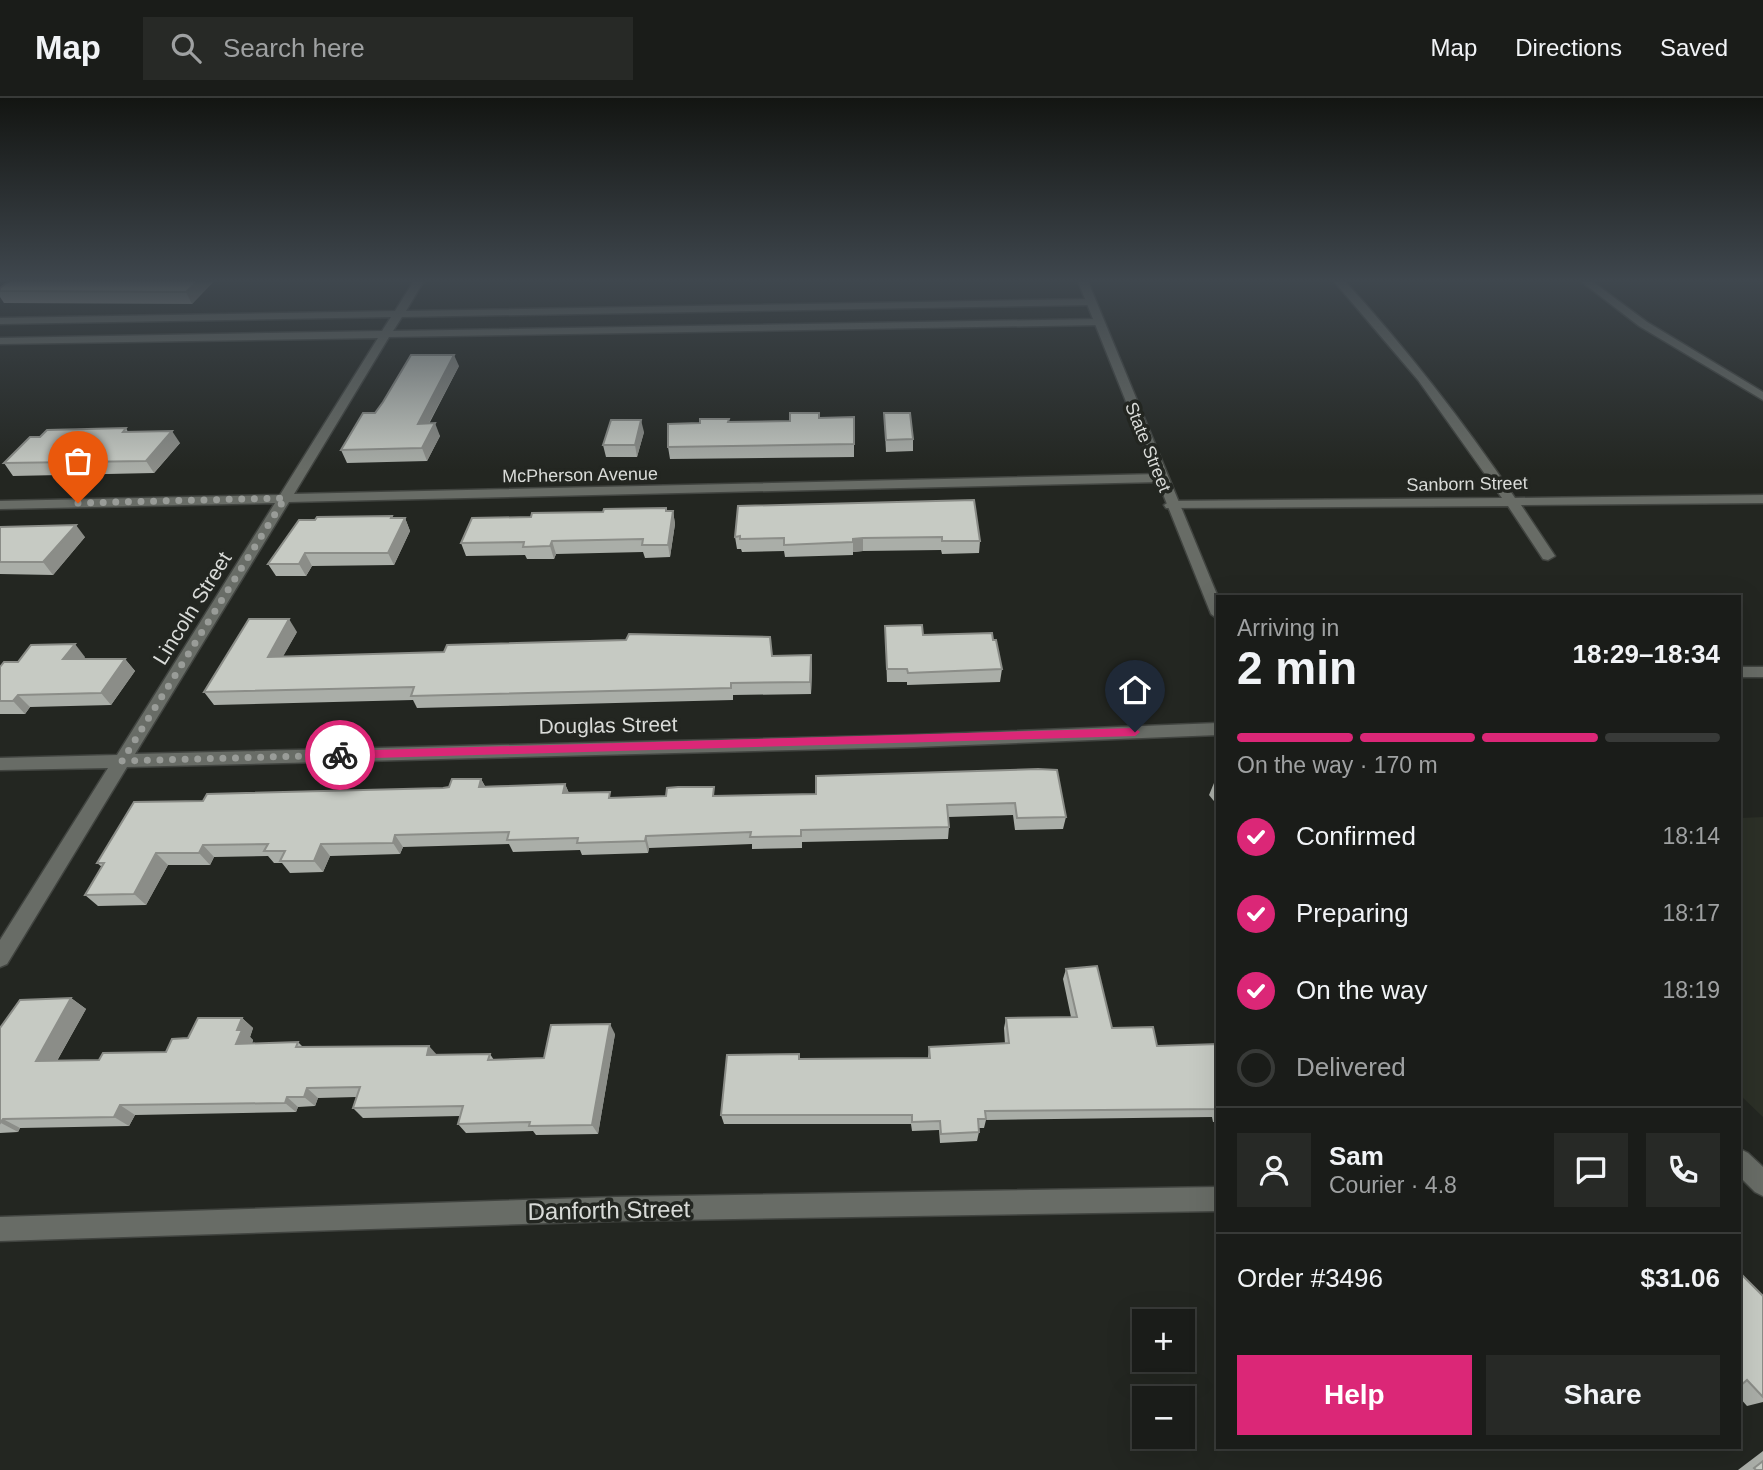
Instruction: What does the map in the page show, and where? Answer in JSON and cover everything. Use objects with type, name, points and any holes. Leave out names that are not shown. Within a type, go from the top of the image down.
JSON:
[{"type":"street","name":"Lincoln Street","points":[[0,958],[381,343]]},
{"type":"street","name":"State Street","points":[[1106,343],[1216,609]]},
{"type":"street","points":[[1393,343],[1511,500],[1548,556]]},
{"type":"street","points":[[1674,343],[1763,397]]},
{"type":"street","name":"McPherson Avenue","points":[[0,505],[1160,478]]},
{"type":"street","name":"Sanborn Street","points":[[1171,505],[1763,499]]},
{"type":"street","points":[[1741,672],[1763,671]]},
{"type":"street","name":"Douglas Street","points":[[0,764],[914,741],[1216,729]]},
{"type":"street","points":[[1741,1162],[1763,1184]]},
{"type":"street","name":"Danforth Street","points":[[0,1228],[629,1209],[1216,1199]]},
{"type":"shaded area","points":[[1763,817],[1763,1117],[1741,1096],[1741,818]]},
{"type":"building","points":[[411,355],[454,355],[418,424],[435,423],[422,448],[341,450],[363,413],[375,413]]},
{"type":"building","points":[[790,413],[819,413],[819,418],[854,417],[854,444],[668,447],[668,424],[700,423],[700,419],[729,419],[728,422],[790,421]]},
{"type":"building","points":[[884,413],[910,413],[913,439],[886,440]]},
{"type":"building","points":[[611,420],[641,420],[635,445],[603,445]]},
{"type":"building","points":[[126,428],[123,432],[172,431],[146,461],[4,463],[30,437],[40,437],[47,430]]},
{"type":"building","points":[[974,500],[980,541],[942,541],[942,537],[863,538],[853,539],[853,542],[784,545],[784,538],[735,537],[738,506]]},
{"type":"building","points":[[666,508],[666,511],[673,511],[668,545],[642,545],[643,539],[552,541],[550,546],[523,547],[524,542],[461,543],[472,518],[531,517],[532,513],[603,512],[604,509]]},
{"type":"building","points":[[392,516],[391,518],[405,518],[388,553],[305,553],[299,564],[268,564],[299,520],[315,520],[317,517]]},
{"type":"building","points":[[76,525],[43,562],[0,562],[0,527]]},
{"type":"building","points":[[249,619],[289,619],[268,657],[444,652],[447,645],[626,640],[629,634],[770,637],[772,656],[811,655],[810,682],[731,683],[731,688],[411,696],[414,687],[204,692]]},
{"type":"building","points":[[922,625],[923,635],[992,633],[1002,669],[908,673],[907,669],[887,669],[885,626]]},
{"type":"building","points":[[75,644],[63,659],[125,659],[101,693],[18,695],[13,701],[0,701],[0,667],[4,662],[18,662],[31,645]]},
{"type":"building","points":[[1057,770],[1066,817],[1017,818],[1015,803],[947,805],[949,827],[801,830],[801,836],[750,837],[751,832],[646,836],[645,841],[577,843],[578,838],[507,840],[509,832],[395,835],[393,843],[321,844],[314,861],[280,861],[285,851],[264,851],[268,844],[203,845],[199,853],[156,853],[134,894],[85,895],[104,863],[97,863],[134,802],[203,801],[207,794],[443,788],[449,787],[452,779],[481,779],[479,787],[565,784],[563,793],[610,792],[609,798],[666,796],[667,788],[678,787],[714,787],[713,796],[816,794],[816,776]]},
{"type":"building","points":[[1097,966],[1112,1028],[1153,1027],[1157,1046],[1216,1044],[1216,1109],[985,1111],[986,1119],[978,1119],[979,1132],[941,1134],[940,1121],[912,1122],[912,1115],[721,1115],[727,1055],[799,1054],[799,1059],[930,1058],[929,1047],[1009,1043],[1006,1018],[1077,1017],[1066,969]]},
{"type":"building","points":[[71,998],[36,1061],[99,1060],[103,1053],[166,1052],[172,1039],[188,1038],[198,1018],[242,1018],[237,1030],[242,1030],[236,1044],[298,1042],[296,1047],[429,1046],[427,1055],[490,1054],[488,1060],[544,1058],[551,1025],[610,1024],[592,1125],[529,1126],[530,1122],[458,1124],[463,1106],[353,1108],[360,1087],[307,1088],[304,1097],[287,1097],[285,1103],[120,1105],[114,1117],[3,1119],[0,1123],[0,1028],[20,1000]]},
{"type":"building","points":[[1741,1274],[1763,1296],[1763,1397],[1747,1380],[1741,1385]]},
{"type":"building","points":[[1763,1461],[1763,1470],[1754,1468]]},
{"type":"way so far","points":[[78,503],[285,498],[122,761],[340,755]]},
{"type":"route","points":[[340,755],[914,741],[1135,732]]}]
